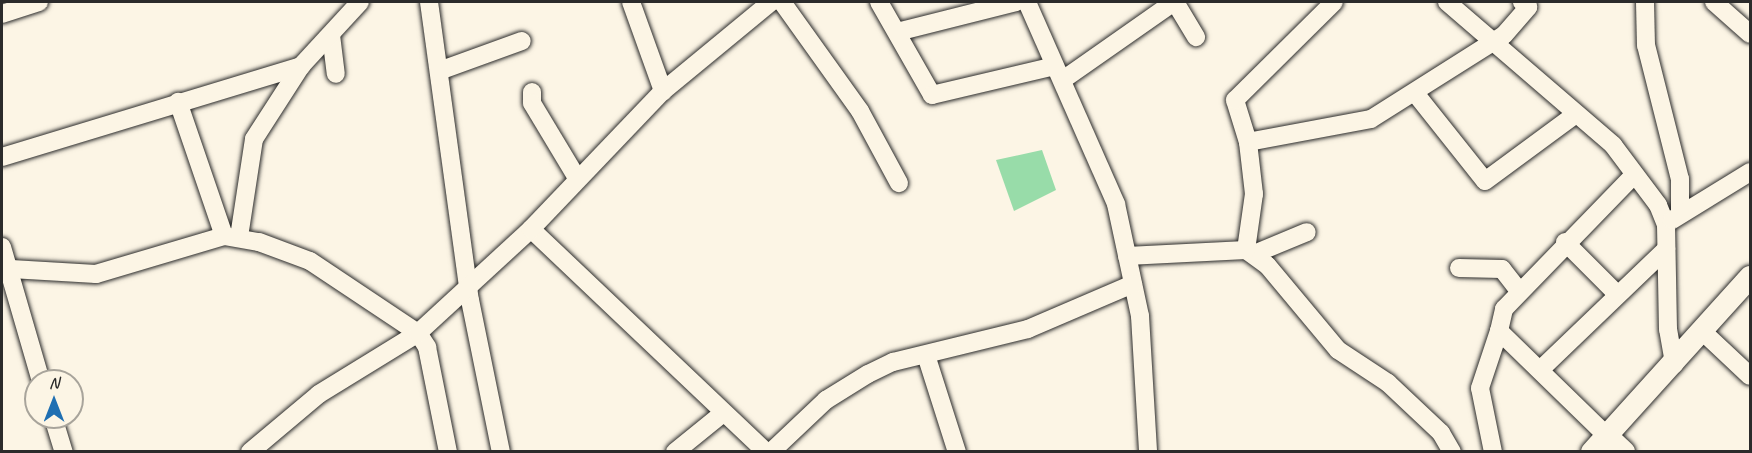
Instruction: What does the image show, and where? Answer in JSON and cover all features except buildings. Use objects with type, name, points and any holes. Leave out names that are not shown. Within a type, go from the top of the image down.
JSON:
[{"type":"street","points":[[2,14],[39,2]]},
{"type":"street","points":[[231,236],[254,139],[301,66],[360,2]]},
{"type":"street","points":[[429,2],[469,281],[501,452]]},
{"type":"street","points":[[631,2],[663,91]]},
{"type":"street","points":[[250,452],[319,394],[418,333],[469,281],[531,230],[577,178],[663,91],[751,8],[771,2]]},
{"type":"street","points":[[782,2],[860,111],[899,183]]},
{"type":"street","points":[[879,2],[932,94],[1060,73],[1174,2],[1196,37]]},
{"type":"street","points":[[897,32],[1016,2]]},
{"type":"street","points":[[1027,2],[1116,204],[1133,284],[1148,452]]},
{"type":"street","points":[[1334,2],[1235,100],[1248,142],[1254,194],[1250,252],[1338,350],[1388,383],[1441,433],[1452,452]]},
{"type":"street","points":[[1447,2],[1613,145],[1634,175],[1673,219]]},
{"type":"street","points":[[1248,142],[1361,123],[1415,93],[1493,43],[1528,7],[1522,2]]},
{"type":"street","points":[[1645,2],[1653,78],[1680,179],[1666,249],[1674,364]]},
{"type":"street","points":[[1714,2],[1750,34]]},
{"type":"street","points":[[331,35],[336,74]]},
{"type":"street","points":[[439,70],[522,41]]},
{"type":"street","points":[[2,157],[301,66]]},
{"type":"street","points":[[532,92],[532,103],[577,178]]},
{"type":"street","points":[[1415,93],[1485,181],[1576,114]]},
{"type":"street","points":[[178,102],[231,236]]},
{"type":"street","points":[[1673,219],[1750,172]]},
{"type":"street","points":[[1492,452],[1480,388],[1504,309],[1565,242],[1634,175]]},
{"type":"street","points":[[531,230],[766,452]]},
{"type":"street","points":[[1127,256],[1238,255],[1307,232]]},
{"type":"street","points":[[10,269],[96,274],[231,236],[310,261],[418,333],[427,347],[448,452]]},
{"type":"street","points":[[1565,242],[1617,294]]},
{"type":"street","points":[[2,247],[38,369]]},
{"type":"street","points":[[1540,370],[1666,249]]},
{"type":"street","points":[[1459,268],[1502,269],[1520,292]]},
{"type":"street","points":[[1499,331],[1540,370],[1608,446],[1701,330],[1750,277]]},
{"type":"street","points":[[771,452],[848,384],[893,362],[1028,329],[1133,284]]},
{"type":"street","points":[[1701,330],[1750,376]]},
{"type":"street","points":[[926,355],[957,452]]},
{"type":"street","points":[[675,452],[723,413]]},
{"type":"street","points":[[57,429],[64,452]]},
{"type":"green space","points":[[1042,150],[1056,190],[1014,211],[996,160]]}]
